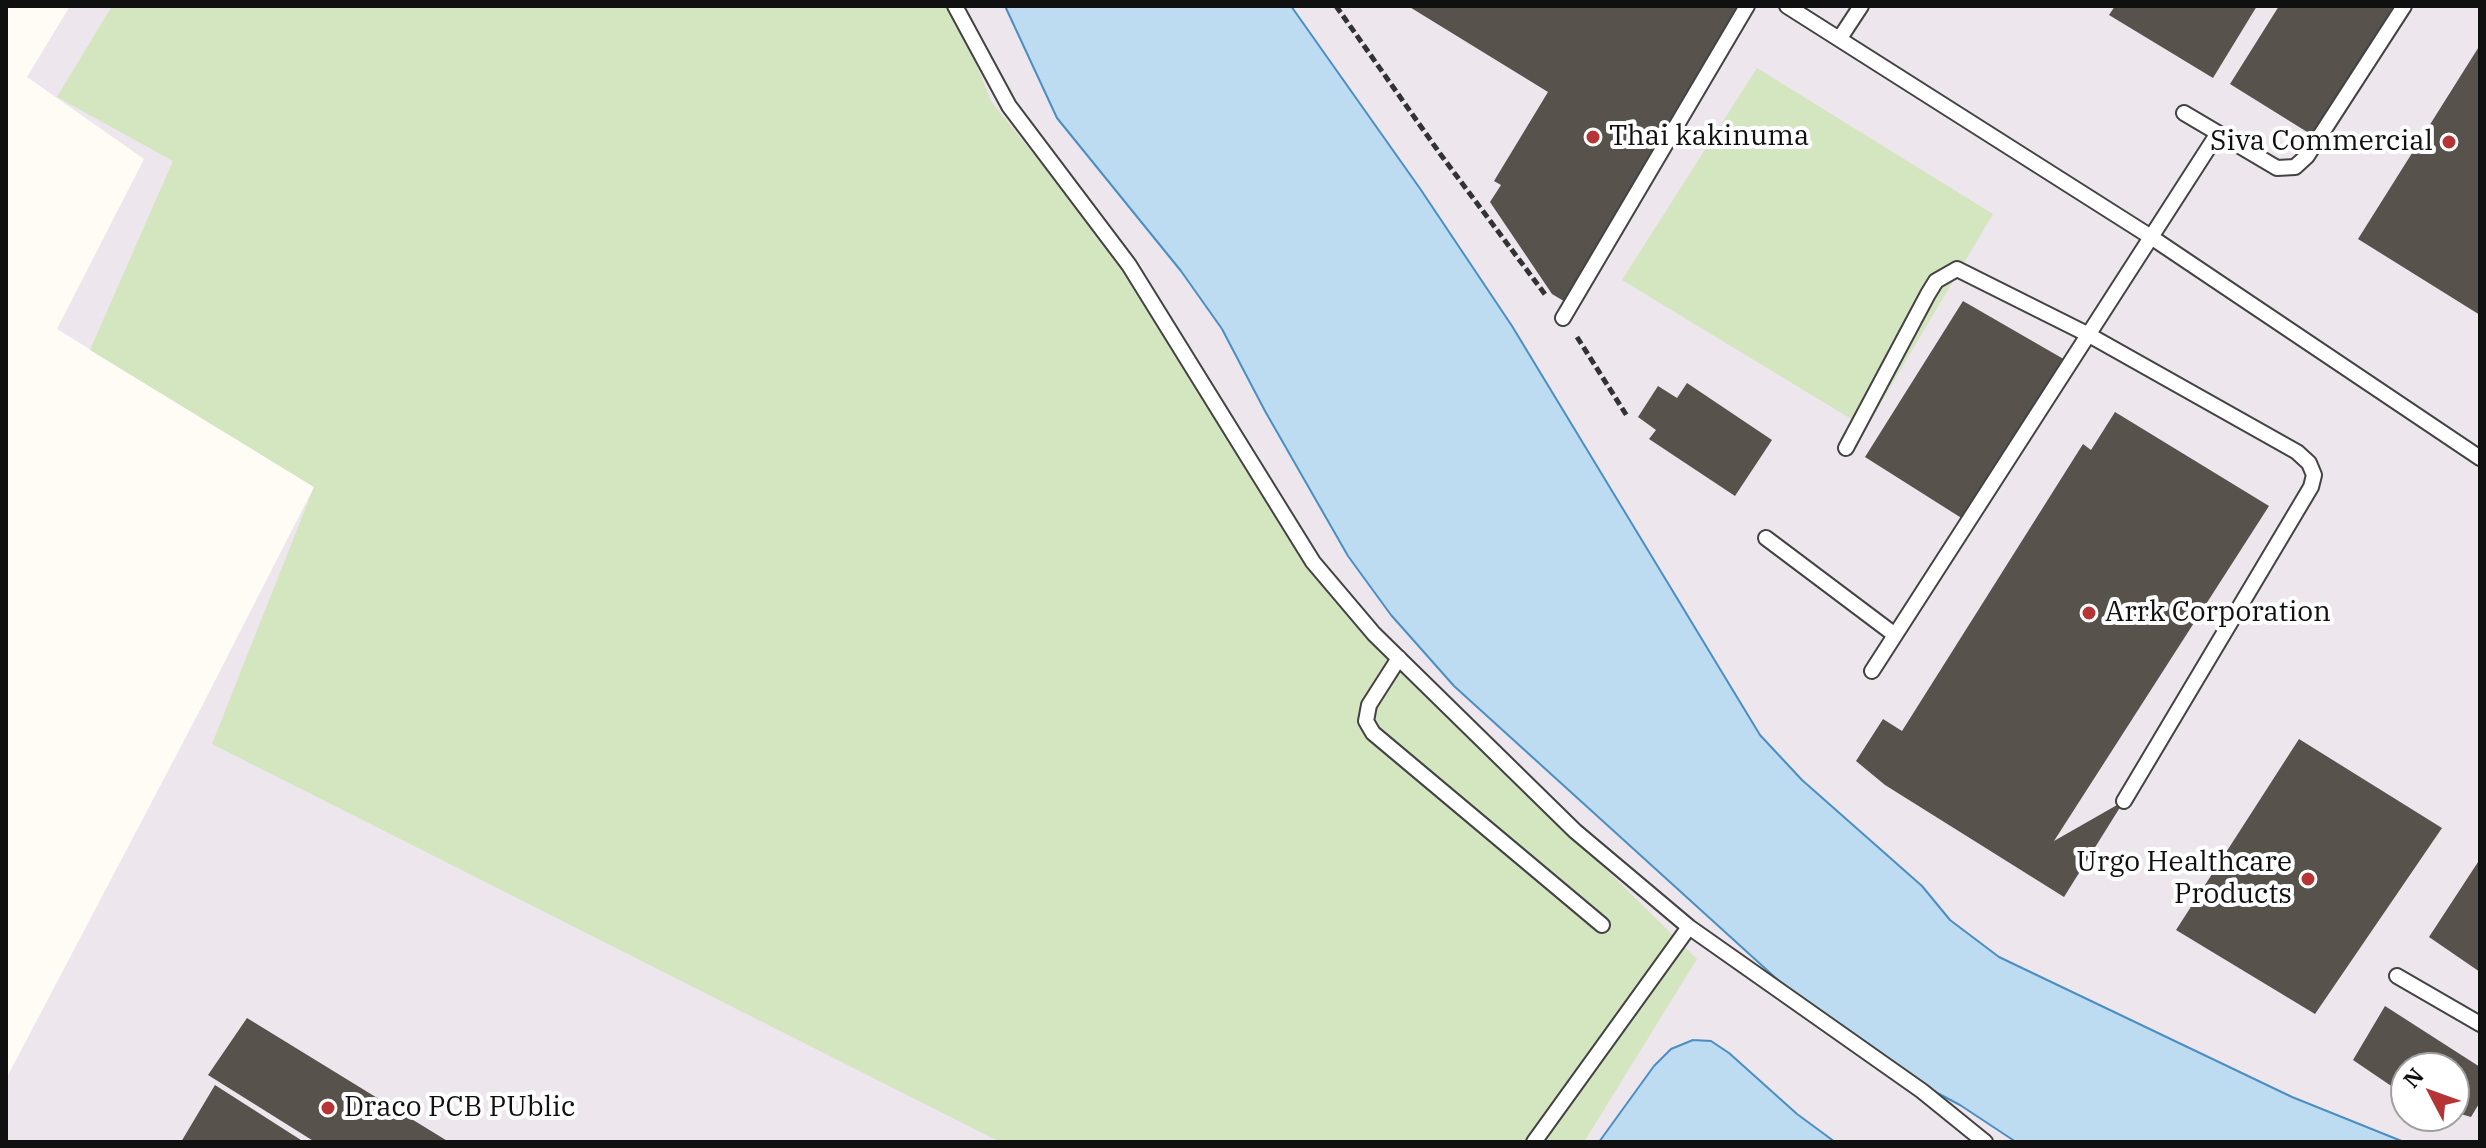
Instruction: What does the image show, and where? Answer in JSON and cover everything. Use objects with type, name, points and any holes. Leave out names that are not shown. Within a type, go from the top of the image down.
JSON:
[{"type":"lane","points":[[955,6],[1009,106],[1129,265],[1313,562],[1354,613],[1575,831],[1689,927],[1922,1091],[1985,1142]]},
{"type":"lane","points":[[1563,318],[1747,6]]},
{"type":"lane","points":[[1787,6],[2151,237],[2480,458]]},
{"type":"lane","points":[[1840,38],[1861,6]]},
{"type":"lane","points":[[2184,113],[2277,168],[2295,167],[2307,156],[2404,6]]},
{"type":"lane","points":[[1872,671],[2218,133]]},
{"type":"lane","points":[[1846,448],[1936,281],[1957,269],[2089,335],[2297,452],[2309,463],[2314,475],[2311,487],[2124,801]]},
{"type":"lane","points":[[1766,538],[1895,635]]},
{"type":"lane","points":[[1399,658],[1369,705],[1366,721],[1373,733],[1602,925]]},
{"type":"lane","points":[[1534,1142],[1689,927]]},
{"type":"lane","points":[[2397,976],[2480,1024]]},
{"type":"path","points":[[1336,6],[1441,155],[1563,318],[1627,416]]},
{"type":"shaded area","points":[[70,6],[2480,6],[2480,1142],[6,1142],[6,1079],[314,487],[57,329],[144,159],[27,77]]},
{"type":"green space","points":[[112,6],[953,6],[991,101],[1169,323],[1351,618],[1697,959],[1584,1142],[1000,1142],[212,744],[314,487],[90,350],[173,161],[57,97]]},
{"type":"green space","points":[[1757,68],[1993,214],[1866,428],[1622,280]]},
{"type":"water","points":[[1005,6],[1291,6],[1421,190],[1512,326],[1760,735],[1802,780],[1922,886],[1950,920],[1999,957],[2292,1097],[2404,1142],[2016,1142],[1960,1105],[1907,1077],[1864,1041],[1817,1011],[1779,981],[1454,686],[1391,615],[1348,556],[1222,329],[1181,271],[1057,118]]},
{"type":"water","points":[[1693,1040],[1711,1041],[1729,1053],[1797,1114],[1835,1142],[1599,1142],[1654,1066],[1671,1049]]},
{"type":"building","name":"Thai kakinuma","points":[[1408,6],[1740,6],[1567,303],[1552,294],[1490,202],[1501,185],[1494,181],[1548,92]]},
{"type":"building","points":[[2115,6],[2257,6],[2213,78],[2109,15]]},
{"type":"building","points":[[2279,6],[2395,6],[2312,135],[2230,84]]},
{"type":"building","name":"Siva Commercial","points":[[2480,45],[2480,315],[2358,239]]},
{"type":"building","points":[[1963,301],[2067,361],[1963,519],[1865,457]]},
{"type":"building","points":[[1687,383],[1772,440],[1735,496],[1649,439],[1656,430],[1638,417],[1658,386],[1677,398]]},
{"type":"building","name":"Arrk Corporation","points":[[2115,412],[2269,506],[2054,841],[2124,801],[2064,897],[1885,785],[1856,761],[1883,719],[1902,731],[2083,444],[2091,450]]},
{"type":"building","name":"Urgo Healthcare Products","points":[[2299,739],[2442,828],[2315,1014],[2176,930]]},
{"type":"building","points":[[2480,859],[2480,972],[2429,937]]},
{"type":"building","points":[[2385,1006],[2457,1052],[2390,1052],[2390,1085],[2353,1060]]},
{"type":"building","name":"Draco PCB PUblic","points":[[247,1018],[449,1142],[315,1142],[208,1075]]},
{"type":"building","points":[[2470,1061],[2480,1067],[2480,1102],[2471,1117]]},
{"type":"building","name":"Draco PCB PUblic","points":[[215,1085],[304,1142],[181,1142]]},
{"type":"place","name":"Thai kakinuma","points":[[1593,137]]},
{"type":"place","name":"Siva Commercial","points":[[2449,142]]},
{"type":"place","name":"Arrk Corporation","points":[[2089,613]]},
{"type":"place","name":"Urgo Healthcare Products","points":[[2308,879]]},
{"type":"place","name":"Draco PCB PUblic","points":[[328,1108]]}]
